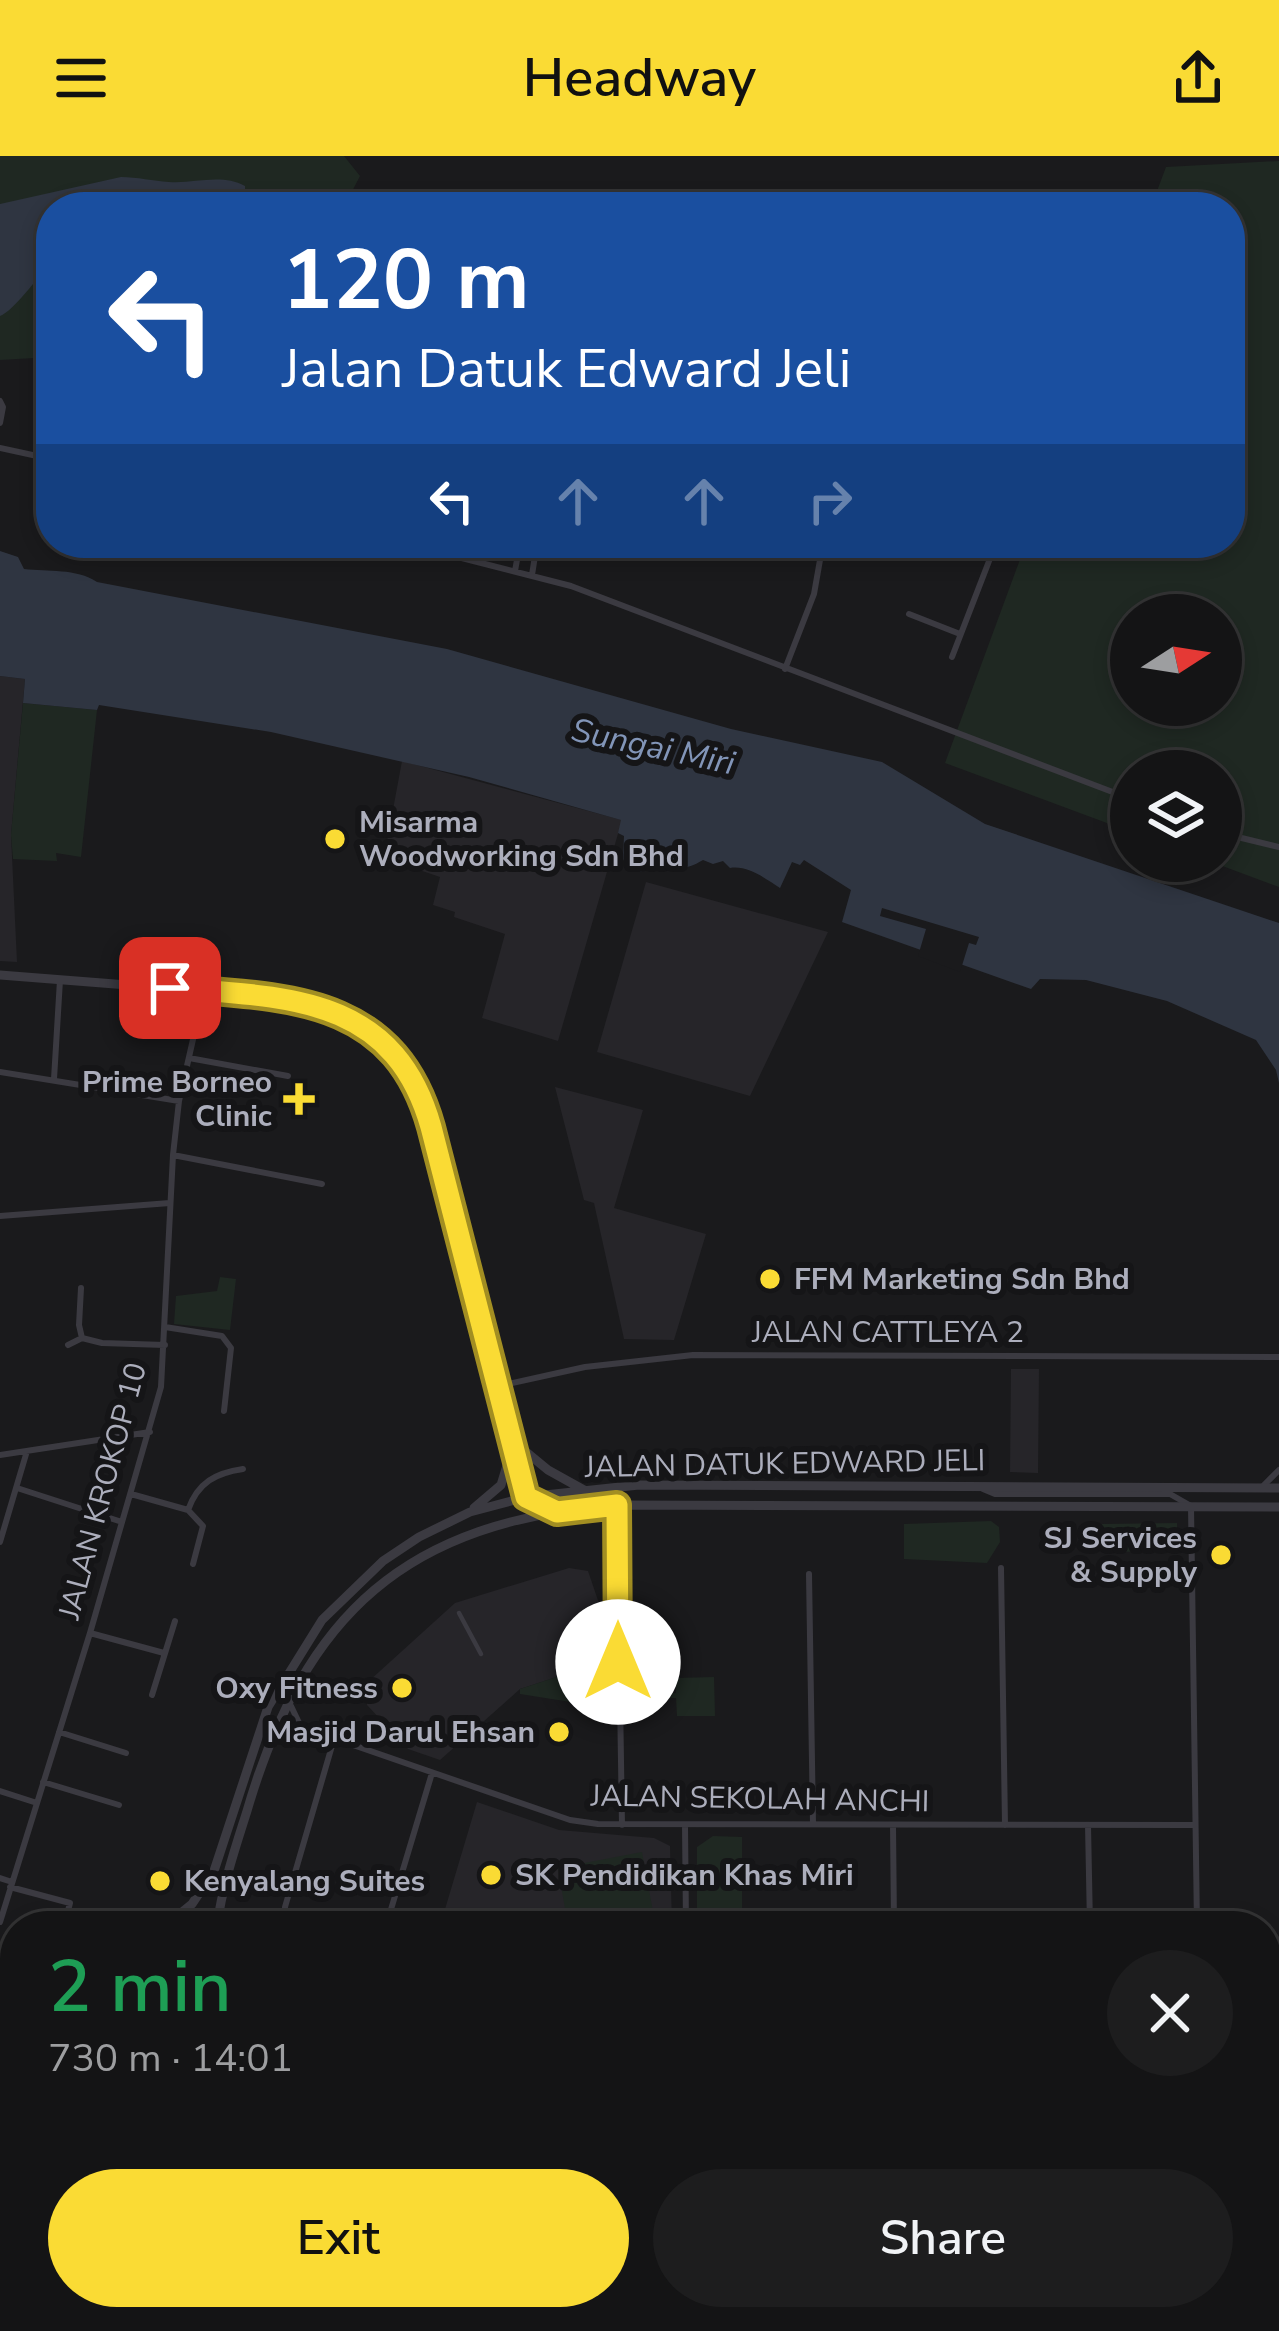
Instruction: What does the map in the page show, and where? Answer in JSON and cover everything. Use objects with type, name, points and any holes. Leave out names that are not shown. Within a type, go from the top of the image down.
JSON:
[{"type":"street","points":[[0,401],[0,423]]},
{"type":"street","points":[[0,448],[36,456]]},
{"type":"street","points":[[461,558],[571,586],[1110,791]]},
{"type":"street","points":[[515,572],[517,558]]},
{"type":"street","points":[[532,575],[535,558]]},
{"type":"street","points":[[785,669],[814,594],[820,558]]},
{"type":"street","points":[[952,657],[988,558]]},
{"type":"street","points":[[909,614],[960,634]]},
{"type":"street","points":[[1242,838],[1279,847]]},
{"type":"street","points":[[0,975],[325,1006],[360,1023],[390,1048],[416,1083],[425,1106],[514,1442],[526,1497],[513,1522]]},
{"type":"street","points":[[54,1079],[60,980]]},
{"type":"street","name":"JALAN KROKOP 10","points":[[3,1911],[161,1388],[173,1155],[179,1101],[204,991]]},
{"type":"street","points":[[189,1058],[288,1076]]},
{"type":"street","points":[[0,1072],[179,1101]]},
{"type":"street","points":[[173,1155],[322,1184]]},
{"type":"street","points":[[0,1216],[170,1203]]},
{"type":"street","points":[[81,1288],[82,1338]]},
{"type":"street","points":[[165,1328],[229,1340],[224,1411]]},
{"type":"street","points":[[68,1345],[82,1338],[165,1345]]},
{"type":"street","name":"JALAN CATTLEYA 2","points":[[499,1386],[585,1366],[693,1355],[1279,1357]]},
{"type":"street","points":[[0,1454],[150,1432]]},
{"type":"street","points":[[514,1442],[562,1480],[584,1490]]},
{"type":"street","points":[[470,1512],[501,1485],[514,1442]]},
{"type":"street","points":[[0,1542],[27,1451]]},
{"type":"street","points":[[188,1510],[193,1496],[209,1479],[243,1469]]},
{"type":"street","points":[[1261,1488],[1279,1470]]},
{"type":"street","name":"JALAN DATUK EDWARD JELI","points":[[183,1911],[214,1871],[268,1706],[322,1620],[383,1561],[470,1512],[526,1497],[584,1490],[720,1483],[1279,1488]]},
{"type":"street","points":[[973,1484],[995,1494],[1170,1494],[1191,1506],[1197,1911]]},
{"type":"street","points":[[17,1488],[122,1522]]},
{"type":"street","points":[[131,1494],[188,1510],[203,1526],[193,1564]]},
{"type":"street","points":[[526,1497],[557,1512]]},
{"type":"street","points":[[617,1505],[622,1825]]},
{"type":"street","name":"JALAN DATUK EDWARD JELI","points":[[220,1911],[232,1860],[288,1696],[341,1618],[394,1573],[437,1548],[513,1522],[617,1505],[1279,1507]]},
{"type":"street","points":[[1001,1568],[1006,1825]]},
{"type":"street","points":[[809,1574],[813,1825]]},
{"type":"street","points":[[459,1613],[482,1654]]},
{"type":"street","points":[[152,1695],[176,1621]]},
{"type":"street","points":[[90,1633],[164,1653]]},
{"type":"street","points":[[272,1735],[301,1727],[288,1696]]},
{"type":"street","name":"JALAN SEKOLAH ANCHI","points":[[301,1727],[570,1820],[622,1825],[1195,1825]]},
{"type":"street","points":[[59,1732],[126,1753]]},
{"type":"street","points":[[285,1911],[334,1739]]},
{"type":"street","points":[[391,1911],[432,1773]]},
{"type":"street","points":[[43,1782],[118,1805]]},
{"type":"street","points":[[0,1791],[37,1803]]},
{"type":"street","points":[[685,1825],[686,1911]]},
{"type":"street","points":[[892,1825],[894,1911]]},
{"type":"street","points":[[1088,1826],[1090,1911]]},
{"type":"street","points":[[0,1878],[70,1903],[68,1911]]},
{"type":"shaded area","points":[[0,156],[344,156],[360,176],[352,192],[36,192],[36,358],[0,360]]},
{"type":"shaded area","points":[[1279,161],[1279,887],[1242,873],[1242,750],[1110,750],[1110,824],[945,763],[1020,558],[1245,558],[1245,192],[1157,192],[1166,167]]},
{"type":"shaded area","points":[[0,676],[25,679],[11,835],[17,962],[0,961]]},
{"type":"shaded area","points":[[23,703],[97,710],[81,857],[56,853],[57,861],[13,859]]},
{"type":"shaded area","points":[[402,761],[622,820],[558,1041],[482,1018],[505,934],[433,905],[440,877],[384,858]]},
{"type":"shaded area","points":[[646,882],[828,932],[750,1096],[597,1052]]},
{"type":"shaded area","points":[[555,1087],[643,1110],[614,1208],[706,1234],[674,1340],[624,1339],[594,1203],[584,1200]]},
{"type":"shaded area","points":[[220,1277],[236,1279],[230,1330],[174,1324],[176,1296],[217,1291]]},
{"type":"shaded area","points":[[1011,1369],[1039,1369],[1038,1473],[1010,1472]]},
{"type":"shaded area","points":[[991,1521],[999,1527],[1000,1542],[987,1563],[904,1559],[904,1524]]},
{"type":"shaded area","points":[[1177,1523],[1177,1551],[1102,1552],[1102,1524]]},
{"type":"shaded area","points":[[569,1568],[588,1571],[605,1621],[606,1661],[520,1689],[440,1760],[408,1749],[367,1705],[369,1681],[455,1603]]},
{"type":"shaded area","points":[[587,1667],[588,1698],[583,1704],[520,1694],[520,1689]]},
{"type":"shaded area","points":[[714,1677],[715,1716],[677,1716],[676,1698],[634,1699],[634,1694],[676,1693],[676,1678]]},
{"type":"shaded area","points":[[477,1802],[559,1830],[654,1838],[670,1846],[672,1911],[444,1911]]},
{"type":"shaded area","points":[[713,1836],[742,1837],[742,1911],[697,1910],[697,1847]]},
{"type":"shaded area","points":[[642,1852],[653,1911],[565,1911],[558,1868]]},
{"type":"water","points":[[121,177],[217,180],[245,186],[245,192],[54,192]]},
{"type":"water","points":[[36,196],[36,281],[0,316],[0,204]]},
{"type":"water","name":"Sungai Miri","points":[[0,551],[18,557],[24,569],[71,573],[97,582],[447,649],[731,729],[882,762],[985,824],[1110,866],[1110,882],[1157,882],[1279,923],[1279,1083],[1256,1040],[1167,1001],[1086,980],[1040,979],[1031,989],[842,922],[851,890],[804,860],[800,865],[792,862],[780,888],[723,861],[703,860],[679,867],[655,855],[641,872],[628,868],[623,859],[624,836],[618,833],[621,820],[469,777],[271,732],[99,705],[97,710],[23,703],[25,679],[0,676]]},
{"type":"pier","points":[[882,908],[979,937],[976,945],[969,943],[960,972],[918,956],[926,929],[880,916]]},
{"type":"place","name":"Misarma Woodworking Sdn Bhd","points":[[335,839]]},
{"type":"place","name":"Prime Borneo Clinic","points":[[299,1099]]},
{"type":"place","name":"FFM Marketing Sdn Bhd","points":[[770,1279]]},
{"type":"place","name":"SJ Services & Supply","points":[[1221,1555]]},
{"type":"place","name":"Oxy Fitness","points":[[402,1688]]},
{"type":"place","name":"Masjid Darul Ehsan","points":[[559,1732]]},
{"type":"place","name":"SK Pendidikan Khas Miri","points":[[491,1875]]},
{"type":"place","name":"Kenyalang Suites","points":[[160,1881]]},
{"type":"route","points":[[170,988],[325,1006],[380,1039],[416,1083],[526,1497],[557,1512],[617,1505],[618,1662]]}]
